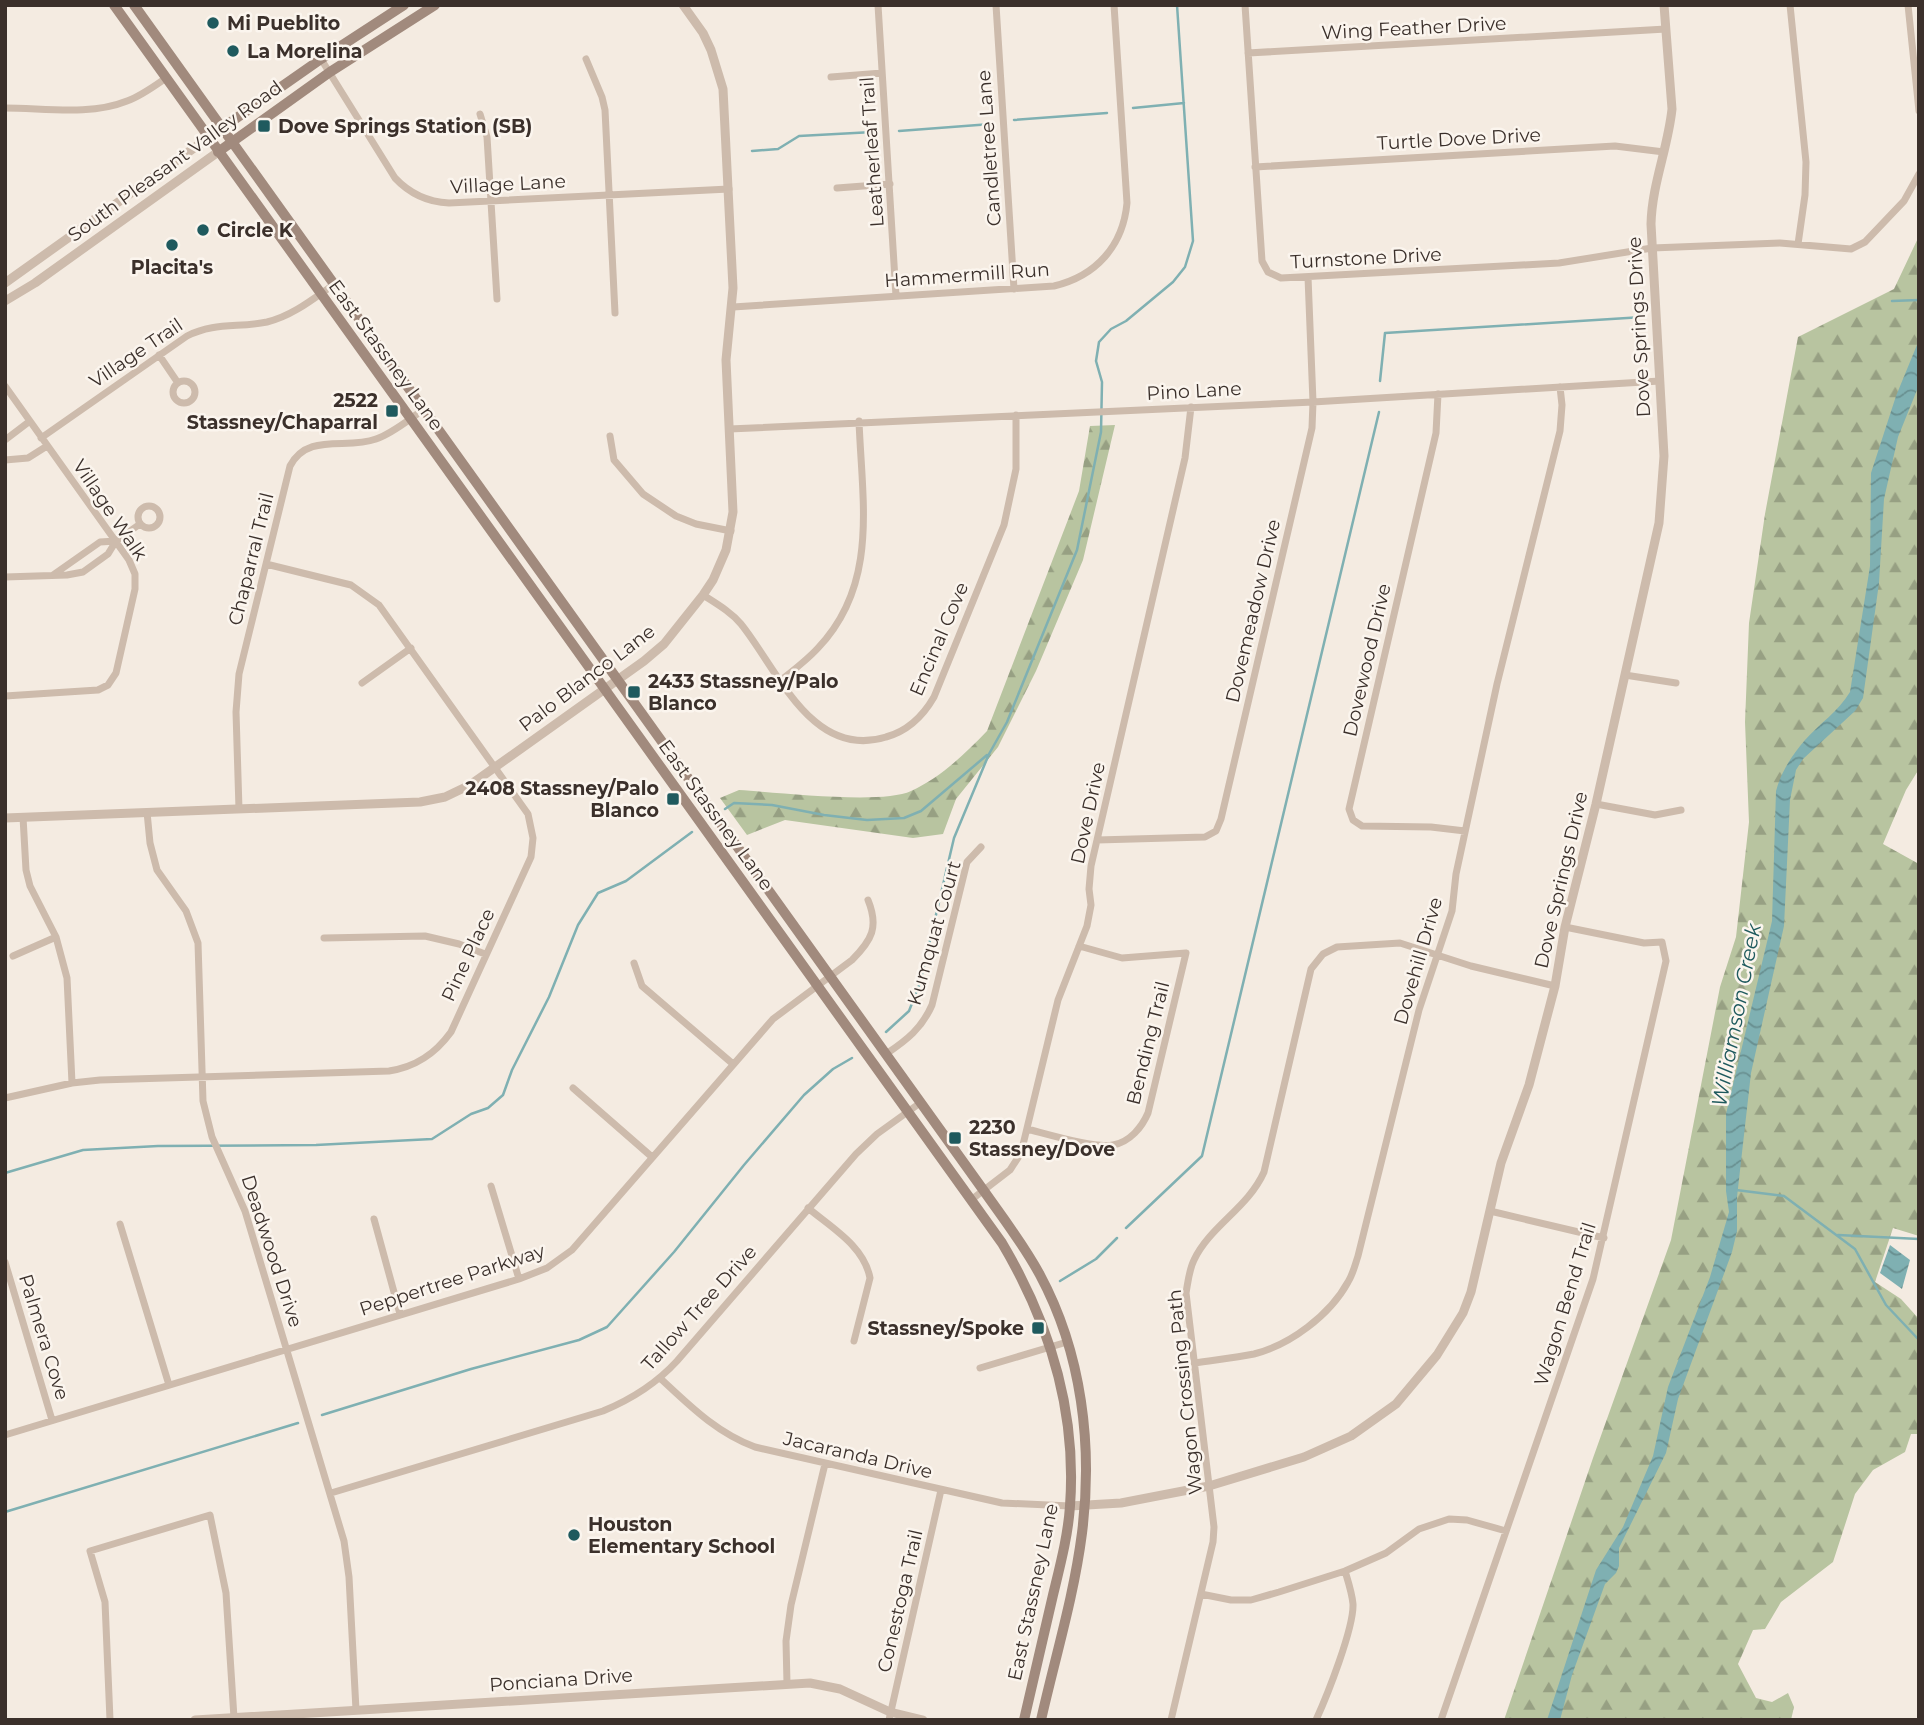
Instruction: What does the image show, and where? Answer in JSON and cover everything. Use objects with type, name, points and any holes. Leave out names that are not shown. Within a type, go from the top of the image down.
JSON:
[{"type":"main road","name":"East Stassney Lane","points":[[114,5],[971,1200],[1018,1270],[1038,1311],[1061,1381],[1071,1456],[1070,1506],[1061,1562],[1024,1720]]},
{"type":"main road","name":"East Stassney Lane","points":[[134,5],[984,1191],[1041,1277],[1067,1342],[1077,1380],[1084,1421],[1087,1481],[1077,1564],[1041,1720]]},
{"type":"main road","name":"South Pleasant Valley Road","points":[[208,138],[321,58],[404,5]]},
{"type":"main road","name":"South Pleasant Valley Road","points":[[218,152],[330,72],[435,5]]},
{"type":"street","name":"Palo Blanco Lane","points":[[5,818],[433,800],[457,793],[496,767],[605,690],[664,644],[703,595],[721,565],[731,531],[733,494],[727,345],[733,307],[723,89],[718,67],[703,33],[683,5]]},
{"type":"street","name":"Leatherleaf Trail","points":[[878,5],[897,296]]},
{"type":"street","name":"Candletree Lane","points":[[996,5],[1014,289]]},
{"type":"street","name":"Hammermill Run","points":[[733,307],[1054,286],[1078,278],[1097,266],[1106,257],[1121,232],[1127,203],[1114,5]]},
{"type":"street","name":"Turnstone Drive","points":[[1245,5],[1264,267],[1281,278],[1559,263],[1652,248],[1798,244],[1846,250],[1861,246],[1904,201],[1919,174]]},
{"type":"street","name":"Dove Springs Drive","points":[[1070,1506],[1147,1499],[1209,1486],[1304,1457],[1351,1436],[1396,1405],[1437,1355],[1471,1292],[1501,1163],[1529,1085],[1555,986],[1564,928],[1596,804],[1659,523],[1664,456],[1652,248],[1654,191],[1672,109],[1664,5]]},
{"type":"street","points":[[1790,5],[1805,162],[1805,195],[1798,244]]},
{"type":"street","points":[[1908,5],[1919,111]]},
{"type":"street","name":"Wing Feather Drive","points":[[1248,53],[1666,29]]},
{"type":"street","name":"Village Lane","points":[[321,58],[390,170],[407,190],[422,198],[439,203],[729,189]]},
{"type":"street","points":[[586,58],[605,110],[615,313]]},
{"type":"street","points":[[831,77],[882,74]]},
{"type":"street","points":[[5,108],[98,109],[128,101],[166,78]]},
{"type":"street","points":[[480,114],[487,137],[496,299]]},
{"type":"street","name":"South Pleasant Valley Road","points":[[5,283],[208,138]]},
{"type":"street","name":"Turtle Dove Drive","points":[[1255,167],[1615,146],[1664,152]]},
{"type":"street","name":"South Pleasant Valley Road","points":[[5,301],[35,283],[218,152]]},
{"type":"street","points":[[837,188],[890,184]]},
{"type":"street","name":"Dovemeadow Drive","points":[[1097,840],[1205,837],[1216,831],[1221,819],[1312,428],[1308,277]]},
{"type":"street","name":"Village Trail","points":[[41,438],[187,335],[204,328],[267,322],[291,313],[333,285]]},
{"type":"street","points":[[159,355],[177,383]]},
{"type":"street","name":"Pino Lane","points":[[729,429],[1313,402],[1660,381]]},
{"type":"street","name":"Village Walk","points":[[5,386],[116,541],[134,568],[136,582],[116,673],[111,682],[94,691],[5,695]]},
{"type":"street","name":"Dovehill Drive","points":[[1194,1363],[1256,1353],[1303,1330],[1321,1316],[1349,1281],[1359,1256],[1419,1010],[1452,911],[1456,874],[1497,684],[1560,431],[1560,387]]},
{"type":"street","name":"Dovewood Drive","points":[[1438,394],[1438,419],[1433,448],[1349,809],[1353,820],[1362,826],[1431,827],[1465,831]]},
{"type":"street","name":"Dove Drive","points":[[971,1200],[1010,1170],[1021,1153],[1058,1000],[1087,926],[1091,905],[1091,866],[1185,458],[1190,434],[1191,407]]},
{"type":"street","name":"Chaparral Trail","points":[[239,809],[239,674],[288,471],[296,456],[314,445],[373,440],[423,410]]},
{"type":"street","name":"Encinal Cove","points":[[703,595],[735,617],[808,716],[824,730],[842,738],[861,741],[881,739],[901,732],[923,713],[934,696],[1004,525],[1016,469],[1016,415]]},
{"type":"street","points":[[5,440],[30,421]]},
{"type":"street","points":[[781,680],[829,636],[846,609],[859,572],[863,527],[859,421]]},
{"type":"street","points":[[610,436],[614,460],[629,480],[658,506],[696,524],[731,531]]},
{"type":"street","points":[[5,460],[28,458],[47,446]]},
{"type":"street","points":[[5,577],[83,572],[108,554],[116,541],[140,524]]},
{"type":"street","points":[[52,575],[100,542],[116,541]]},
{"type":"street","name":"Pine Place","points":[[5,1098],[72,1083],[100,1080],[389,1071],[416,1064],[439,1047],[451,1031],[531,858],[531,826],[525,808],[387,615],[362,590],[351,584],[266,564]]},
{"type":"street","points":[[362,683],[411,648]]},
{"type":"street","points":[[1625,675],[1676,683]]},
{"type":"street","points":[[1596,804],[1655,815],[1681,810]]},
{"type":"street","name":"Deadwood Drive","points":[[147,812],[150,842],[158,870],[186,911],[198,943],[204,1114],[245,1211],[344,1541],[349,1577],[356,1710]]},
{"type":"street","points":[[23,817],[26,870],[30,886],[56,937],[67,978],[72,1083]]},
{"type":"street","name":"Kumquat Court","points":[[883,1050],[913,1034],[927,1016],[967,862],[981,847]]},
{"type":"street","name":"Peppertree Parkway","points":[[5,1435],[519,1279],[547,1268],[572,1250],[773,1019],[852,960],[871,936],[874,923],[868,900]]},
{"type":"street","name":"Wagon Bend Trail","points":[[1441,1720],[1593,1279],[1666,961],[1662,942],[1644,943],[1564,928]]},
{"type":"street","points":[[324,938],[425,936],[459,944],[485,954]]},
{"type":"street","points":[[13,956],[56,937]]},
{"type":"street","name":"Wagon Crossing Path","points":[[1171,1720],[1214,1527],[1186,1293],[1193,1262],[1202,1246],[1251,1196],[1264,1172],[1311,969],[1323,954],[1336,947],[1400,943],[1471,966],[1555,986]]},
{"type":"street","name":"Bending Trail","points":[[1027,1129],[1097,1145],[1114,1145],[1142,1126],[1148,1113],[1186,953],[1122,958],[1079,946]]},
{"type":"street","points":[[634,963],[642,986],[733,1064]]},
{"type":"street","points":[[573,1088],[652,1157]]},
{"type":"street","name":"Tallow Tree Drive","points":[[331,1493],[603,1411],[631,1398],[660,1379],[866,1144],[920,1103]]},
{"type":"street","points":[[492,1186],[519,1279]]},
{"type":"street","points":[[808,1208],[859,1251],[868,1268],[870,1278],[854,1342]]},
{"type":"street","points":[[1490,1212],[1604,1238]]},
{"type":"street","points":[[374,1219],[400,1314]]},
{"type":"street","points":[[120,1224],[169,1385]]},
{"type":"street","name":"Palmera Cove","points":[[5,1262],[52,1420]]},
{"type":"street","points":[[979,1368],[1067,1342]]},
{"type":"street","name":"Jacaranda Drive","points":[[660,1379],[712,1425],[739,1441],[825,1464],[1002,1503],[1070,1506]]},
{"type":"street","points":[[787,1684],[786,1641],[791,1605],[825,1464]]},
{"type":"street","name":"Conestoga Trail","points":[[889,1716],[941,1490]]},
{"type":"street","points":[[110,1720],[105,1602],[90,1551],[210,1515],[226,1593],[234,1718]]},
{"type":"street","points":[[1201,1594],[1231,1600],[1251,1600],[1345,1571],[1386,1553],[1419,1529],[1449,1519],[1467,1520],[1506,1531]]},
{"type":"street","points":[[1315,1720],[1341,1656],[1352,1612],[1353,1602],[1345,1571]]},
{"type":"street","name":"Ponciana Drive","points":[[195,1720],[810,1683],[840,1689],[889,1716],[923,1720]]},
{"type":"green space","points":[[1919,236],[1919,769],[1906,790],[1883,844],[1919,864],[1919,1236],[1893,1228],[1875,1282],[1901,1299],[1919,1319],[1919,1434],[1911,1434],[1905,1452],[1873,1470],[1855,1494],[1833,1562],[1781,1602],[1765,1629],[1753,1630],[1738,1664],[1756,1698],[1772,1702],[1788,1693],[1794,1707],[1791,1720],[1504,1720],[1671,1240],[1720,987],[1736,937],[1749,822],[1745,722],[1749,623],[1765,514],[1798,337],[1894,289]]},
{"type":"green space","points":[[1115,425],[1083,560],[1036,671],[998,747],[956,799],[943,834],[913,838],[785,820],[747,835],[720,798],[739,790],[853,797],[897,795],[922,786],[942,772],[987,731],[1079,491],[1090,426]]},
{"type":"water","points":[[1919,340],[1919,385],[1898,437],[1884,499],[1879,583],[1863,698],[1855,711],[1803,759],[1796,770],[1790,800],[1784,926],[1751,1073],[1737,1197],[1737,1231],[1732,1252],[1678,1399],[1666,1453],[1619,1548],[1619,1566],[1605,1584],[1572,1675],[1560,1720],[1547,1720],[1596,1570],[1623,1527],[1653,1456],[1668,1387],[1710,1277],[1729,1212],[1726,1191],[1726,1114],[1772,921],[1776,791],[1784,770],[1796,752],[1850,692],[1870,566],[1871,473],[1896,396]]},
{"type":"water","points":[[1890,1245],[1910,1260],[1902,1289],[1880,1273]]},
{"type":"waterway","points":[[886,1032],[909,1011],[920,983],[954,838],[989,754],[1007,722],[1077,550],[1101,432],[1102,382],[1096,361],[1099,342],[1111,329],[1126,321],[1173,282],[1185,267],[1193,241],[1177,5]]},
{"type":"waterway","points":[[1133,108],[1184,103]]},
{"type":"waterway","points":[[1014,120],[1107,113]]},
{"type":"waterway","points":[[899,131],[991,124]]},
{"type":"waterway","points":[[752,151],[778,149],[799,136],[873,132]]},
{"type":"waterway","points":[[1892,301],[1919,300]]},
{"type":"waterway","points":[[1380,381],[1385,333],[1643,317]]},
{"type":"waterway","points":[[1126,1228],[1202,1156],[1379,412]]},
{"type":"waterway","points":[[725,809],[734,803],[772,805],[867,820],[904,818],[921,811],[987,755]]},
{"type":"waterway","points":[[5,1173],[83,1150],[158,1146],[316,1145],[432,1139],[471,1114],[488,1108],[503,1095],[512,1070],[549,997],[578,925],[598,893],[626,881],[692,832]]},
{"type":"waterway","points":[[322,1415],[471,1369],[579,1340],[607,1327],[674,1252],[804,1095],[833,1069],[852,1058]]},
{"type":"waterway","points":[[1736,1190],[1784,1196],[1855,1249],[1886,1305],[1919,1340]]},
{"type":"waterway","points":[[1838,1235],[1919,1239]]},
{"type":"waterway","points":[[1060,1281],[1096,1259],[1117,1238]]},
{"type":"waterway","points":[[5,1512],[298,1423]]},
{"type":"place","name":"Mi Pueblito","points":[[213,23]]},
{"type":"place","name":"La Morelina","points":[[233,51]]},
{"type":"place","name":"Dove Springs Station (SB)","points":[[264,126]]},
{"type":"place","name":"Circle K","points":[[203,230]]},
{"type":"place","name":"Placita's","points":[[172,245]]},
{"type":"place","name":"2522 Stassney/Chaparral","points":[[392,411]]},
{"type":"place","name":"2433 Stassney/Palo Blanco","points":[[634,692]]},
{"type":"place","name":"2408 Stassney/Palo Blanco","points":[[673,799]]},
{"type":"place","name":"2230 Stassney/Dove","points":[[955,1138]]},
{"type":"place","name":"Stassney/Spoke","points":[[1038,1328]]},
{"type":"place","name":"Houston Elementary School","points":[[574,1535]]},
{"type":"water label","name":"Williamson Creek","points":[[1736,1015]]}]
